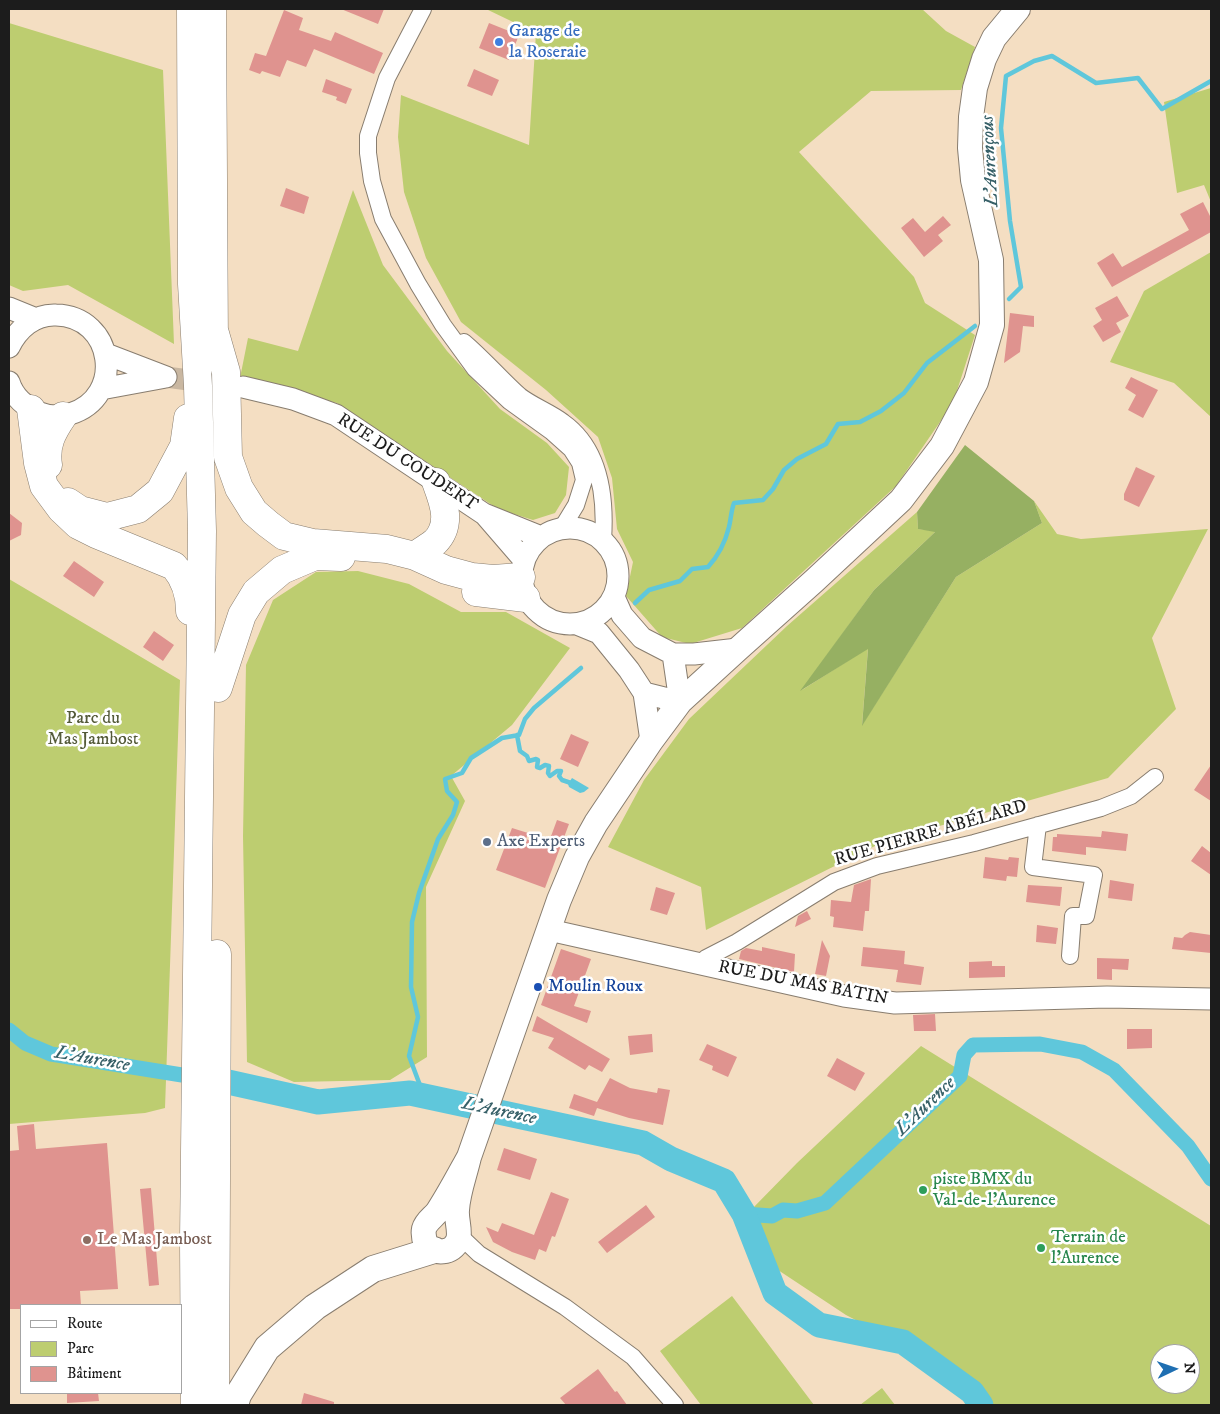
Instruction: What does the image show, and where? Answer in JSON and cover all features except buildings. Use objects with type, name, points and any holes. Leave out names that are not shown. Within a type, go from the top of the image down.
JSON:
[{"type":"highway","points":[[191,9],[192,284],[198,386],[209,693],[215,1405]]},
{"type":"highway","points":[[195,1405],[194,1241],[209,693],[219,519],[213,325],[212,9]]},
{"type":"highway","points":[[213,325],[226,372],[228,457],[239,488],[254,512],[284,536],[313,543],[387,549],[415,556],[446,570],[472,576],[493,579],[524,578]]},
{"type":"highway","points":[[63,416],[52,433],[47,446],[52,481],[65,500],[80,510],[107,517],[138,509],[160,491],[184,446],[188,412],[198,386]]},
{"type":"highway","points":[[31,409],[38,463],[44,486],[61,509],[78,525],[174,566],[182,575],[190,599],[191,660],[209,693]]},
{"type":"highway","points":[[415,556],[436,541],[446,524],[444,504],[436,482]]},
{"type":"highway","points":[[209,693],[242,615],[256,592],[282,570],[315,556],[357,558],[404,566],[445,584],[465,590],[524,578]]},
{"type":"main road","points":[[450,1240],[458,1198],[470,1157],[549,930],[577,857],[596,823],[651,740],[680,702],[901,500],[942,446],[976,382],[992,325],[991,270],[973,180],[970,148],[971,117],[975,88],[984,59],[994,38],[1018,9]]},
{"type":"main road","points":[[433,1218],[470,1157]]},
{"type":"main road","points":[[441,1215],[450,1218],[450,1240],[425,1242],[423,1235],[427,1222],[441,1215]]},
{"type":"main road","points":[[235,1405],[238,1395],[267,1348],[315,1307],[373,1269],[450,1240]]},
{"type":"street","points":[[423,9],[387,78],[368,136],[372,181],[383,219],[418,284],[443,325],[475,369],[509,401],[571,448],[580,463],[584,480],[576,505],[562,528]]},
{"type":"street","points":[[9,308],[36,319]]},
{"type":"street","points":[[9,347],[15,336],[24,326],[36,319],[50,315],[65,315],[79,320],[91,329],[100,340],[106,354],[107,366],[106,378],[92,402],[78,411],[63,416],[46,416],[31,409],[20,401],[11,389],[9,382]]},
{"type":"street","points":[[443,325],[476,353],[522,397],[564,422],[585,442],[599,474],[605,513],[603,540]]},
{"type":"street","points":[[101,389],[166,377],[106,354]]},
{"type":"street","name":"RUE DU COUDERT","points":[[243,387],[293,399],[336,415],[484,514],[541,536]]},
{"type":"street","name":"RUE DU COUDERT","points":[[484,514],[524,578]]},
{"type":"street","points":[[562,528],[577,528],[591,532],[603,540],[612,552],[618,567],[618,582],[614,597],[605,610],[592,620],[577,624],[562,624],[547,619],[535,610],[524,578],[531,547],[541,536],[562,528]]},
{"type":"street","points":[[614,597],[622,616],[642,638],[674,654],[694,654],[738,649]]},
{"type":"street","points":[[577,624],[599,633],[644,693],[651,740]]},
{"type":"street","points":[[644,693],[680,702],[674,654]]},
{"type":"street","name":"RUE PIERRE ABÉLARD","points":[[701,964],[706,958],[737,942],[834,882],[877,866],[974,843],[1109,805],[1131,796],[1155,777]]},
{"type":"street","points":[[1038,824],[1033,867],[1094,875],[1086,916],[1073,916],[1070,956]]},
{"type":"street","name":"RUE DU MAS BATIN","points":[[549,930],[844,996],[895,1003],[1107,997],[1211,999]]},
{"type":"street","points":[[450,1240],[479,1254],[565,1307],[633,1357],[675,1405]]},
{"type":"green space","points":[[486,9],[922,9],[946,31],[975,47],[961,90],[871,91],[799,152],[914,277],[925,303],[975,335],[953,403],[896,486],[742,628],[690,644],[662,637],[626,596],[633,562],[617,529],[612,478],[598,437],[546,390],[461,322],[426,258],[404,192],[398,137],[401,95],[529,145],[536,33]]},
{"type":"green space","points":[[9,23],[163,70],[174,344],[68,285],[23,291],[9,285]]},
{"type":"green space","points":[[1211,88],[1211,202],[1204,185],[1177,193],[1164,102]]},
{"type":"green space","points":[[353,190],[383,265],[447,351],[500,409],[547,443],[569,467],[566,495],[555,513],[533,520],[498,509],[337,403],[240,378],[248,338],[298,351]]},
{"type":"green space","points":[[1211,252],[1211,417],[1174,383],[1110,362],[1144,291]]},
{"type":"green space","points":[[965,445],[1034,501],[1042,523],[956,577],[862,726],[868,649],[800,691],[874,590],[935,532],[918,529],[917,512]]},
{"type":"green space","points":[[1034,501],[1057,534],[1081,539],[1208,529],[1152,638],[1176,709],[1108,778],[883,842],[706,930],[701,887],[608,847],[644,780],[689,719],[787,626],[917,512],[918,529],[936,531],[874,590],[802,690],[868,648],[862,725],[956,577],[1042,523]]},
{"type":"green space","points":[[358,571],[409,584],[461,612],[506,612],[570,648],[512,725],[451,776],[465,801],[426,887],[427,1057],[390,1080],[294,1082],[247,1062],[243,836],[246,665],[273,600],[316,572]]},
{"type":"green space","name":"Parc du Mas Jambost","points":[[9,579],[180,680],[165,1108],[145,1113],[9,1124]]},
{"type":"green space","points":[[921,1046],[1211,1226],[1211,1405],[991,1405],[967,1378],[846,1315],[778,1270],[751,1210],[797,1163]]},
{"type":"green space","points":[[732,1296],[814,1405],[701,1405],[660,1351]]},
{"type":"green space","points":[[882,1388],[895,1405],[860,1405]]},
{"type":"water","points":[[572,778],[589,788],[580,793],[569,787],[568,784]]},
{"type":"waterway","name":"L'Aurençous","points":[[1009,299],[1021,287],[1010,221],[1001,128],[1006,76],[1034,61],[1052,56],[1096,83],[1138,78],[1162,109],[1211,81]]},
{"type":"waterway","name":"L'Aurençous","points":[[635,603],[649,590],[680,581],[692,569],[708,567],[723,544],[734,503],[763,500],[773,489],[784,470],[797,459],[826,444],[838,424],[860,422],[881,411],[904,393],[927,363],[975,326]]},
{"type":"waterway","points":[[424,1096],[409,1056],[418,1017],[411,987],[412,922],[419,893],[438,839],[453,815],[457,802],[447,791],[445,779],[462,773],[471,758],[502,738],[519,735],[525,719],[534,708],[581,668]]},
{"type":"waterway","points":[[517,735],[520,751],[527,756],[529,761],[538,760],[537,767],[540,768],[545,765],[549,766],[548,773],[550,776],[557,771],[561,771],[559,776],[562,780],[571,783]]},
{"type":"waterway","name":"L'Aurence","points":[[9,1030],[25,1043],[51,1054],[182,1075]]},
{"type":"waterway","name":"L'Aurence","points":[[744,1214],[772,1216],[783,1210],[797,1211],[825,1203],[960,1076],[964,1055],[973,1045],[1040,1044],[1082,1052],[1114,1070],[1188,1146],[1211,1179]]},
{"type":"waterway","name":"L'Aurence","points":[[228,1082],[318,1102],[410,1093],[643,1143],[671,1159],[724,1181],[744,1214],[775,1293],[819,1325],[903,1342],[972,1392],[981,1405]]},
{"type":"tunnel","points":[[166,377],[211,383]]},
{"type":"place","name":"Garage de la Roseraie","points":[[499,42]]},
{"type":"place","name":"Axe Experts","points":[[487,842]]},
{"type":"place","name":"Moulin Roux","points":[[538,987]]},
{"type":"place","name":"piste BMX du Val-de-l'Aurence","points":[[923,1190]]},
{"type":"place","name":"Le Mas Jambost","points":[[87,1240]]},
{"type":"place","name":"Terrain de l'Aurence","points":[[1041,1248]]}]
